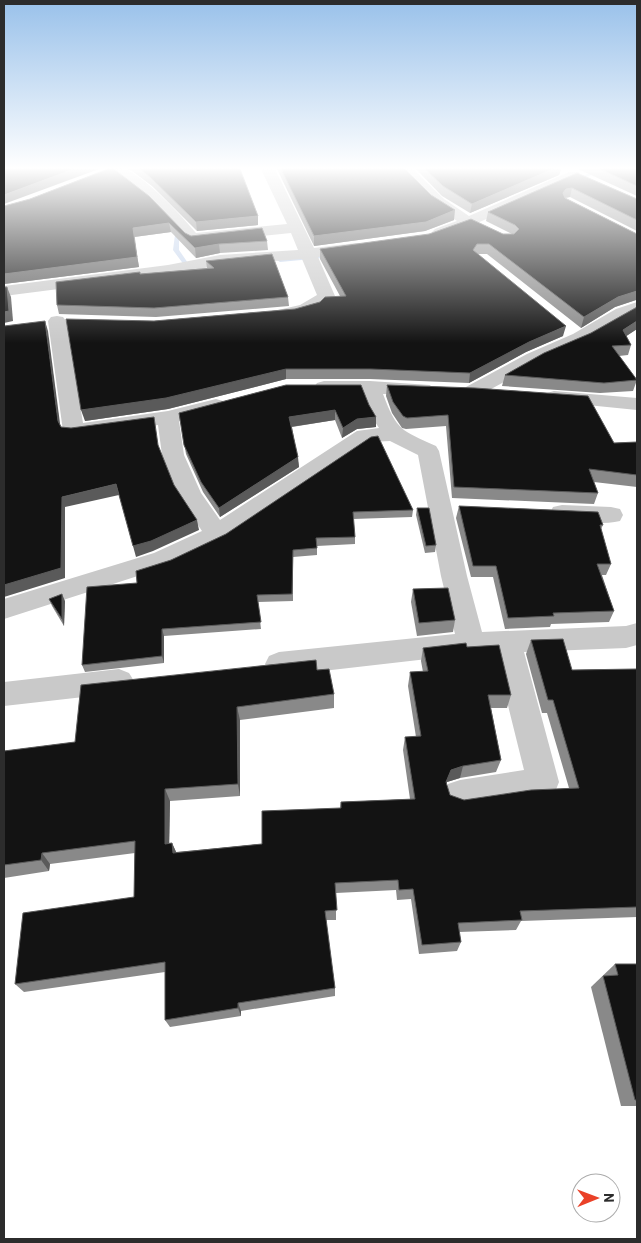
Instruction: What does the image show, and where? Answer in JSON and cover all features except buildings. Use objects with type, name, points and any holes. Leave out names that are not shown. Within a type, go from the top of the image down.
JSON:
[{"type":"street","points":[[183,227],[192,238],[295,228],[326,296],[313,306],[295,312],[267,315]]},
{"type":"street","points":[[428,237],[454,227]]},
{"type":"street","points":[[4,291],[168,270],[220,260],[307,254],[367,247]]},
{"type":"street","points":[[457,391],[534,358],[573,332],[637,307]]},
{"type":"street","points":[[77,322],[48,323],[74,431],[168,417],[231,401]]},
{"type":"street","points":[[304,387],[370,387],[457,391],[637,404]]},
{"type":"street","points":[[370,387],[380,414],[393,434]]},
{"type":"street","points":[[168,417],[173,456],[190,495],[217,534]]},
{"type":"street","points":[[4,610],[163,559],[217,534],[365,436],[393,434],[428,451],[449,508],[471,643]]},
{"type":"street","points":[[544,512],[611,515]]},
{"type":"street","points":[[252,667],[471,643],[626,637],[637,634]]},
{"type":"street","points":[[460,795],[543,782],[507,643]]},
{"type":"street","points":[[4,694],[143,679]]},
{"type":"waterway","points":[[175,229],[177,235],[176,250],[189,268],[192,267]]},
{"type":"waterway","points":[[280,260],[331,256]]}]
